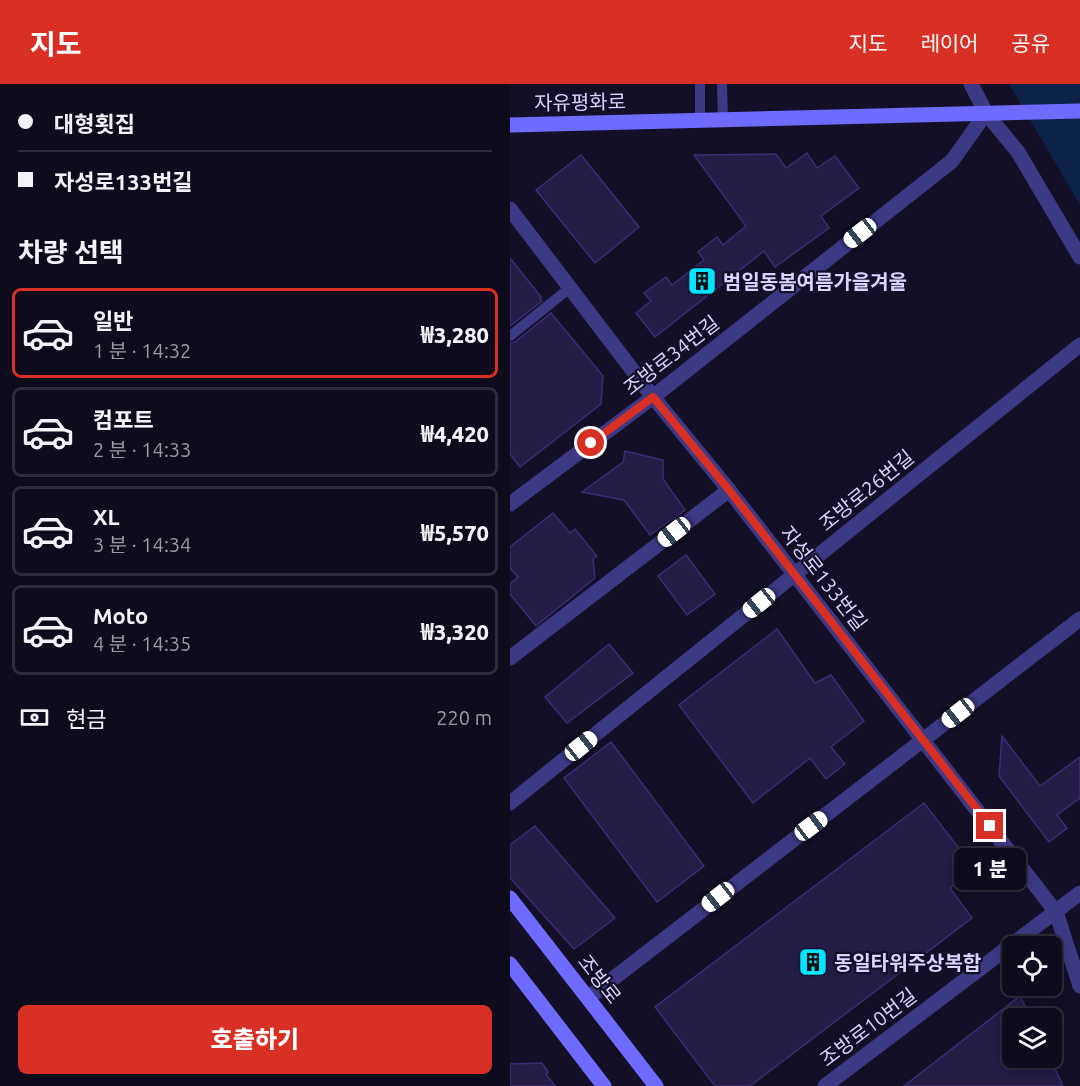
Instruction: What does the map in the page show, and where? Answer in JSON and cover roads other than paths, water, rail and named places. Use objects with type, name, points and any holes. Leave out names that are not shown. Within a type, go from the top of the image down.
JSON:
[{"type":"main road","name":"자유평화로","points":[[510,125],[1080,111]]},
{"type":"main road","name":"조방로","points":[[510,898],[656,1086]]},
{"type":"main road","points":[[510,964],[604,1086]]},
{"type":"street","points":[[971,84],[986,113],[1018,152],[1080,257]]},
{"type":"street","name":"조방로34번길","points":[[510,504],[653,397],[952,161],[986,113]]},
{"type":"street","name":"자성로133번길","points":[[510,209],[653,397],[729,490],[1056,912],[1080,986]]},
{"type":"street","name":"조방로26번길","points":[[510,803],[1080,345]]},
{"type":"street","points":[[510,658],[729,490]]},
{"type":"street","points":[[588,998],[1080,619]]},
{"type":"street","name":"조방로10번길","points":[[825,1086],[1080,893]]},
{"type":"lane","points":[[700,84],[700,120]]},
{"type":"lane","points":[[722,84],[723,120]]},
{"type":"lane","points":[[510,336],[571,287]]},
{"type":"water","points":[[1009,84],[1080,84],[1080,205]]},
{"type":"place","name":"범일동봄여름가을겨울","points":[[702,281]]},
{"type":"place","name":"동일타워주상복합","points":[[813,962]]}]
